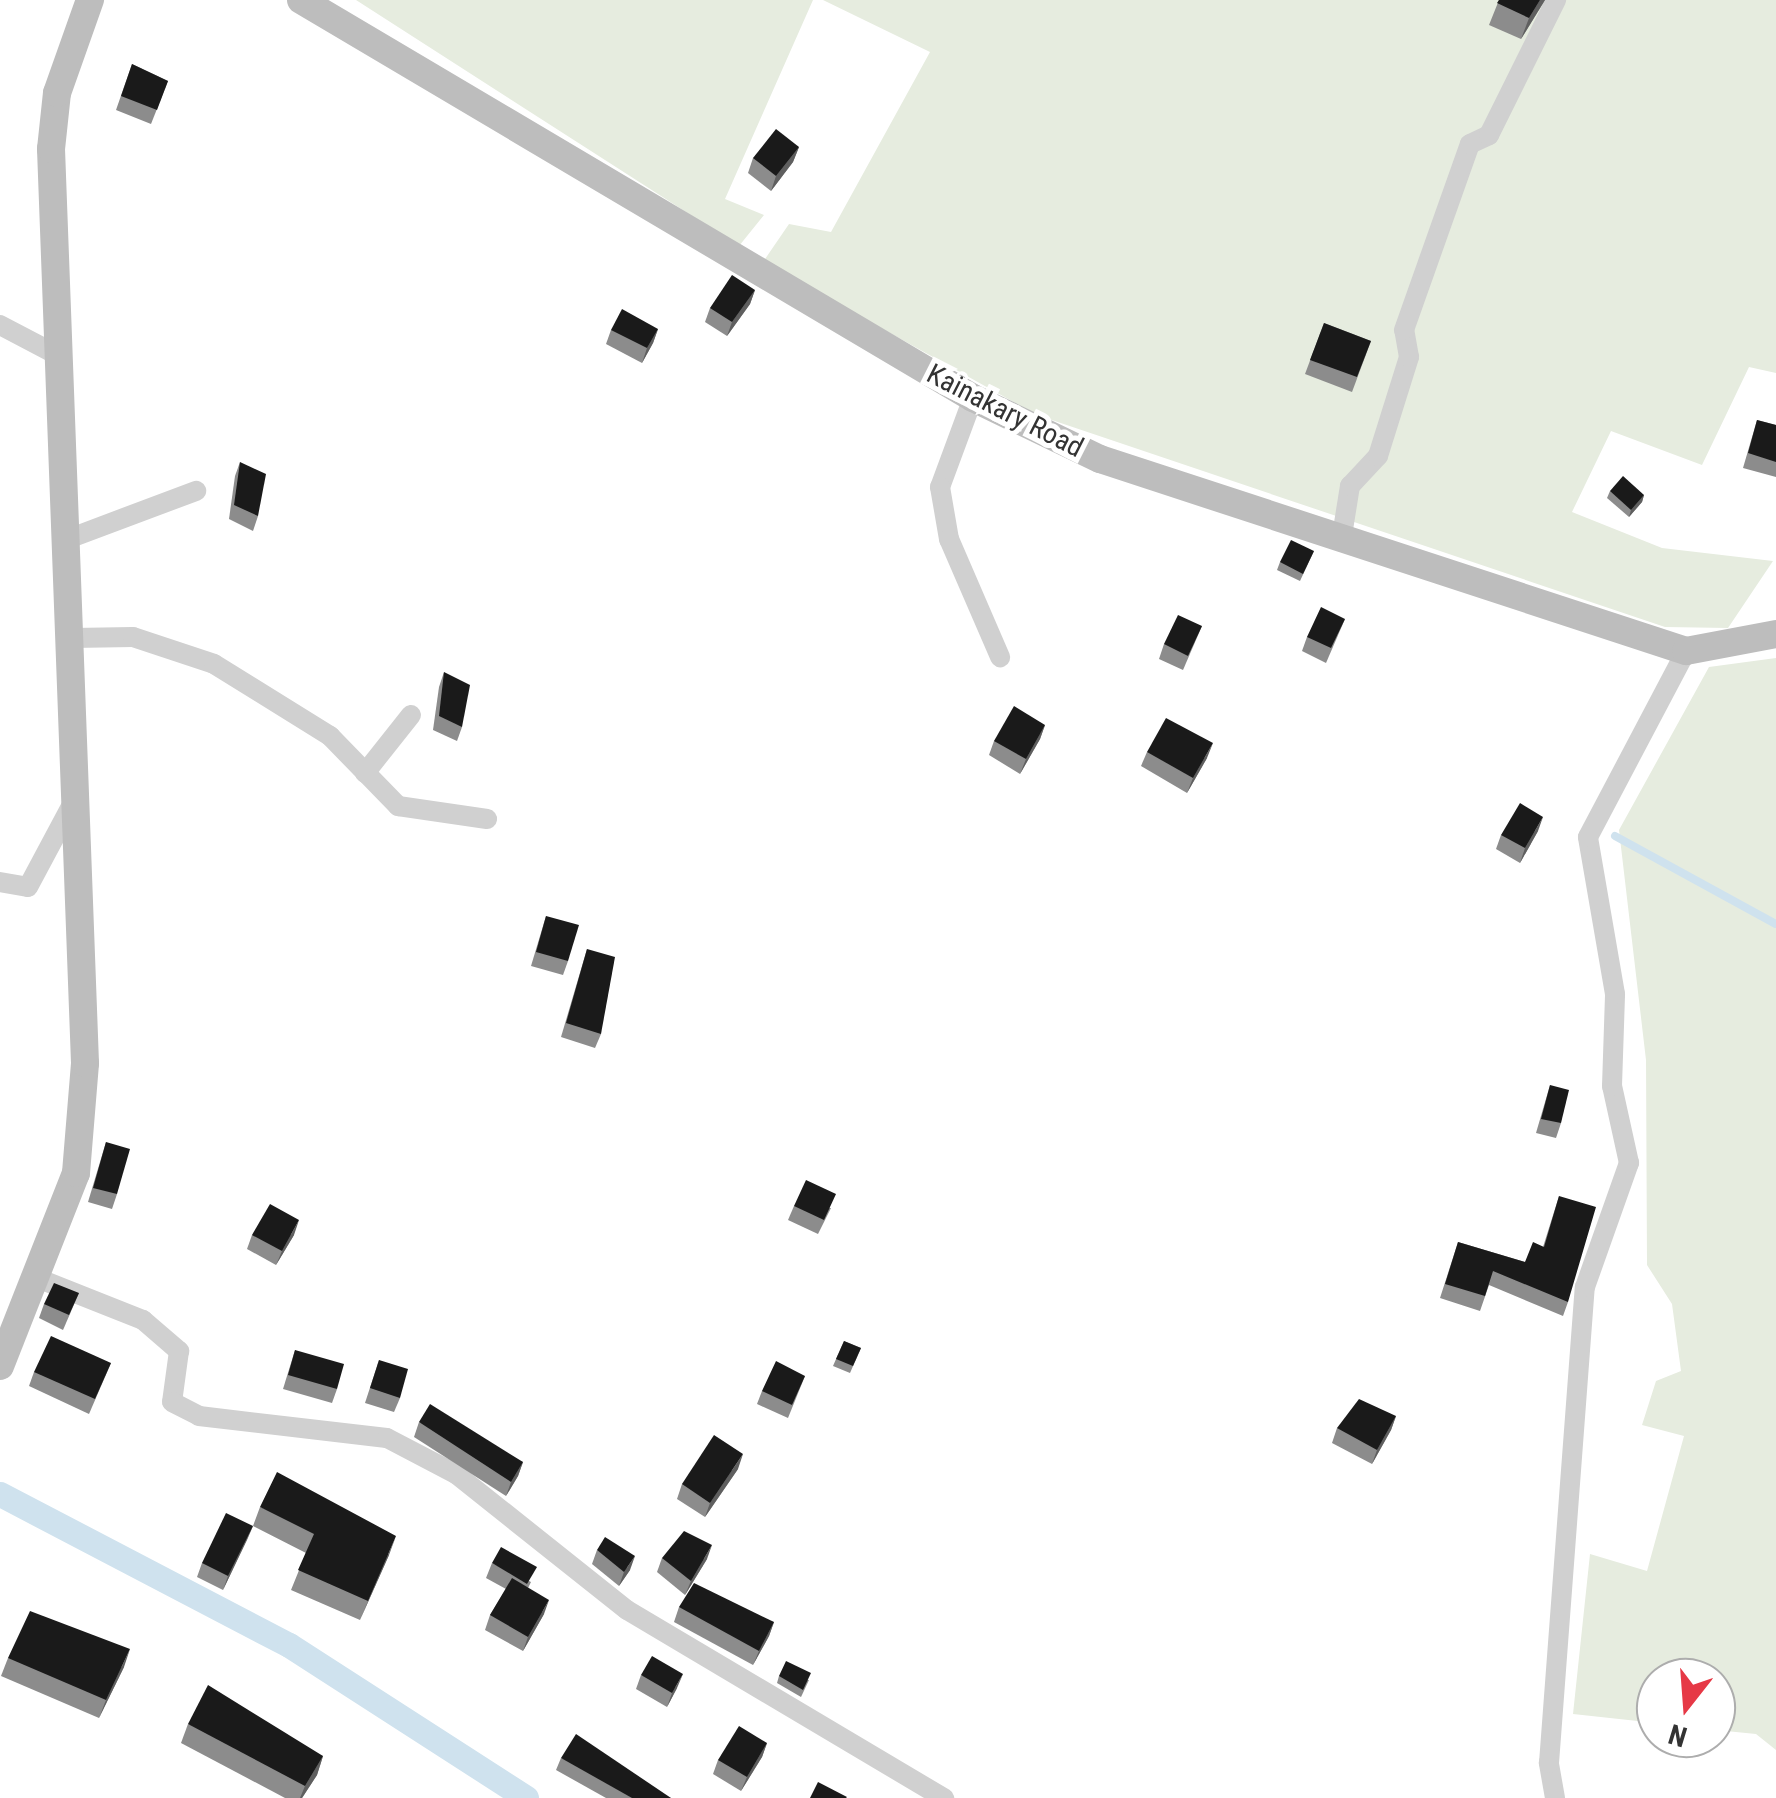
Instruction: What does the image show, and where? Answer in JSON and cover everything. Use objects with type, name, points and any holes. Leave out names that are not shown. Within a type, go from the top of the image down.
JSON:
[{"type":"main road","points":[[0,1366],[76,1173],[84,1081],[78,794],[51,149],[57,94],[90,0]]},
{"type":"main road","name":"Kainakary Road","points":[[301,0],[973,398],[1100,459],[1341,542],[1686,651],[1776,634]]},
{"type":"street","points":[[1341,542],[1354,475],[1382,442],[1411,349],[1404,330],[1464,160],[1474,138],[1489,135],[1556,0]]},
{"type":"street","points":[[0,325],[59,356]]},
{"type":"street","points":[[973,398],[940,487],[949,539],[1000,657]]},
{"type":"street","points":[[68,539],[196,491]]},
{"type":"street","points":[[72,638],[133,637],[214,664],[330,736],[365,773],[412,812],[487,819]]},
{"type":"street","points":[[1555,1798],[1548,1763],[1585,1287],[1629,1163],[1612,1086],[1614,994],[1588,838],[1686,651]]},
{"type":"street","points":[[365,773],[411,715]]},
{"type":"street","points":[[0,882],[28,887],[78,794]]},
{"type":"street","points":[[37,1278],[142,1320],[179,1351],[172,1402],[199,1416],[387,1438],[456,1474],[627,1610],[944,1798]]},
{"type":"shaded area","points":[[356,0],[813,0],[725,199],[764,215],[739,246]]},
{"type":"shaded area","points":[[823,0],[1776,0],[1776,373],[1749,367],[1702,465],[1611,431],[1572,512],[1662,548],[1773,561],[1728,628],[1665,627],[1037,415],[763,262],[789,224],[831,232],[930,52]]},
{"type":"shaded area","points":[[1776,658],[1776,1750],[1756,1734],[1736,1732],[1736,1658],[1636,1658],[1636,1721],[1573,1714],[1590,1554],[1647,1571],[1684,1436],[1642,1425],[1656,1381],[1681,1371],[1672,1304],[1647,1265],[1646,1060],[1619,830],[1709,667]]},
{"type":"building","points":[[1540,0],[1529,18],[1497,3]]},
{"type":"building","points":[[132,64],[168,81],[157,110],[121,96]]},
{"type":"building","points":[[776,129],[799,147],[776,176],[753,158]]},
{"type":"building","points":[[732,275],[755,290],[732,322],[710,308]]},
{"type":"building","points":[[622,309],[658,329],[647,348],[611,330]]},
{"type":"building","points":[[1324,323],[1371,341],[1357,377],[1310,360]]},
{"type":"building","points":[[1757,420],[1776,425],[1776,462],[1748,453]]},
{"type":"building","points":[[240,462],[266,474],[258,516],[234,505]]},
{"type":"building","points":[[1623,476],[1644,495],[1631,510],[1610,491]]},
{"type":"building","points":[[1291,540],[1314,551],[1303,574],[1280,562]]},
{"type":"building","points":[[1321,607],[1345,619],[1331,648],[1307,637]]},
{"type":"building","points":[[1178,615],[1202,626],[1188,656],[1164,644]]},
{"type":"building","points":[[444,672],[470,685],[462,727],[439,716]]},
{"type":"building","points":[[1014,706],[1045,725],[1026,759],[994,741]]},
{"type":"building","points":[[1166,718],[1213,743],[1193,778],[1147,752]]},
{"type":"building","points":[[1520,803],[1543,817],[1525,848],[1501,835]]},
{"type":"building","points":[[546,916],[579,925],[568,961],[536,952]]},
{"type":"building","points":[[587,949],[615,957],[601,1034],[566,1023]]},
{"type":"building","points":[[1550,1085],[1569,1090],[1561,1123],[1541,1119]]},
{"type":"building","points":[[106,1142],[130,1149],[117,1194],[93,1188]]},
{"type":"building","points":[[806,1180],[836,1194],[824,1220],[794,1206]]},
{"type":"building","points":[[1559,1196],[1596,1207],[1568,1302],[1493,1271],[1485,1296],[1445,1284],[1458,1242],[1525,1262],[1533,1242],[1544,1247]]},
{"type":"building","points":[[270,1204],[299,1220],[282,1251],[252,1235]]},
{"type":"building","points":[[54,1283],[79,1293],[69,1315],[44,1304]]},
{"type":"building","points":[[51,1336],[111,1363],[95,1399],[34,1372]]},
{"type":"building","points":[[844,1341],[861,1348],[853,1366],[836,1359]]},
{"type":"building","points":[[295,1350],[344,1364],[337,1389],[288,1375]]},
{"type":"building","points":[[379,1360],[408,1369],[400,1398],[370,1388]]},
{"type":"building","points":[[776,1361],[805,1376],[792,1405],[762,1391]]},
{"type":"building","points":[[1359,1399],[1396,1416],[1377,1450],[1337,1428]]},
{"type":"building","points":[[430,1404],[523,1462],[511,1482],[419,1422]]},
{"type":"building","points":[[714,1435],[743,1454],[710,1503],[682,1484]]},
{"type":"building","points":[[277,1472],[396,1536],[368,1601],[298,1570],[314,1534],[260,1507]]},
{"type":"building","points":[[226,1513],[253,1526],[228,1576],[202,1563]]},
{"type":"building","points":[[684,1531],[712,1545],[691,1581],[662,1558]]},
{"type":"building","points":[[605,1537],[635,1556],[624,1572],[597,1550]]},
{"type":"building","points":[[501,1547],[537,1567],[527,1584],[492,1563]]},
{"type":"building","points":[[512,1578],[549,1600],[528,1637],[490,1615]]},
{"type":"building","points":[[694,1583],[774,1622],[759,1651],[679,1607]]},
{"type":"building","points":[[30,1611],[130,1649],[106,1700],[8,1658]]},
{"type":"building","points":[[652,1656],[683,1674],[672,1693],[641,1675]]},
{"type":"building","points":[[786,1661],[811,1673],[803,1690],[779,1676]]},
{"type":"building","points":[[208,1685],[323,1756],[305,1786],[188,1724]]},
{"type":"building","points":[[739,1726],[767,1743],[747,1777],[718,1760]]},
{"type":"building","points":[[576,1734],[671,1798],[632,1798],[561,1758]]},
{"type":"building","points":[[818,1782],[847,1797],[810,1798]]},
{"type":"waterway","points":[[1615,836],[1776,924]]},
{"type":"waterway","points":[[0,1494],[289,1645],[526,1798]]}]
